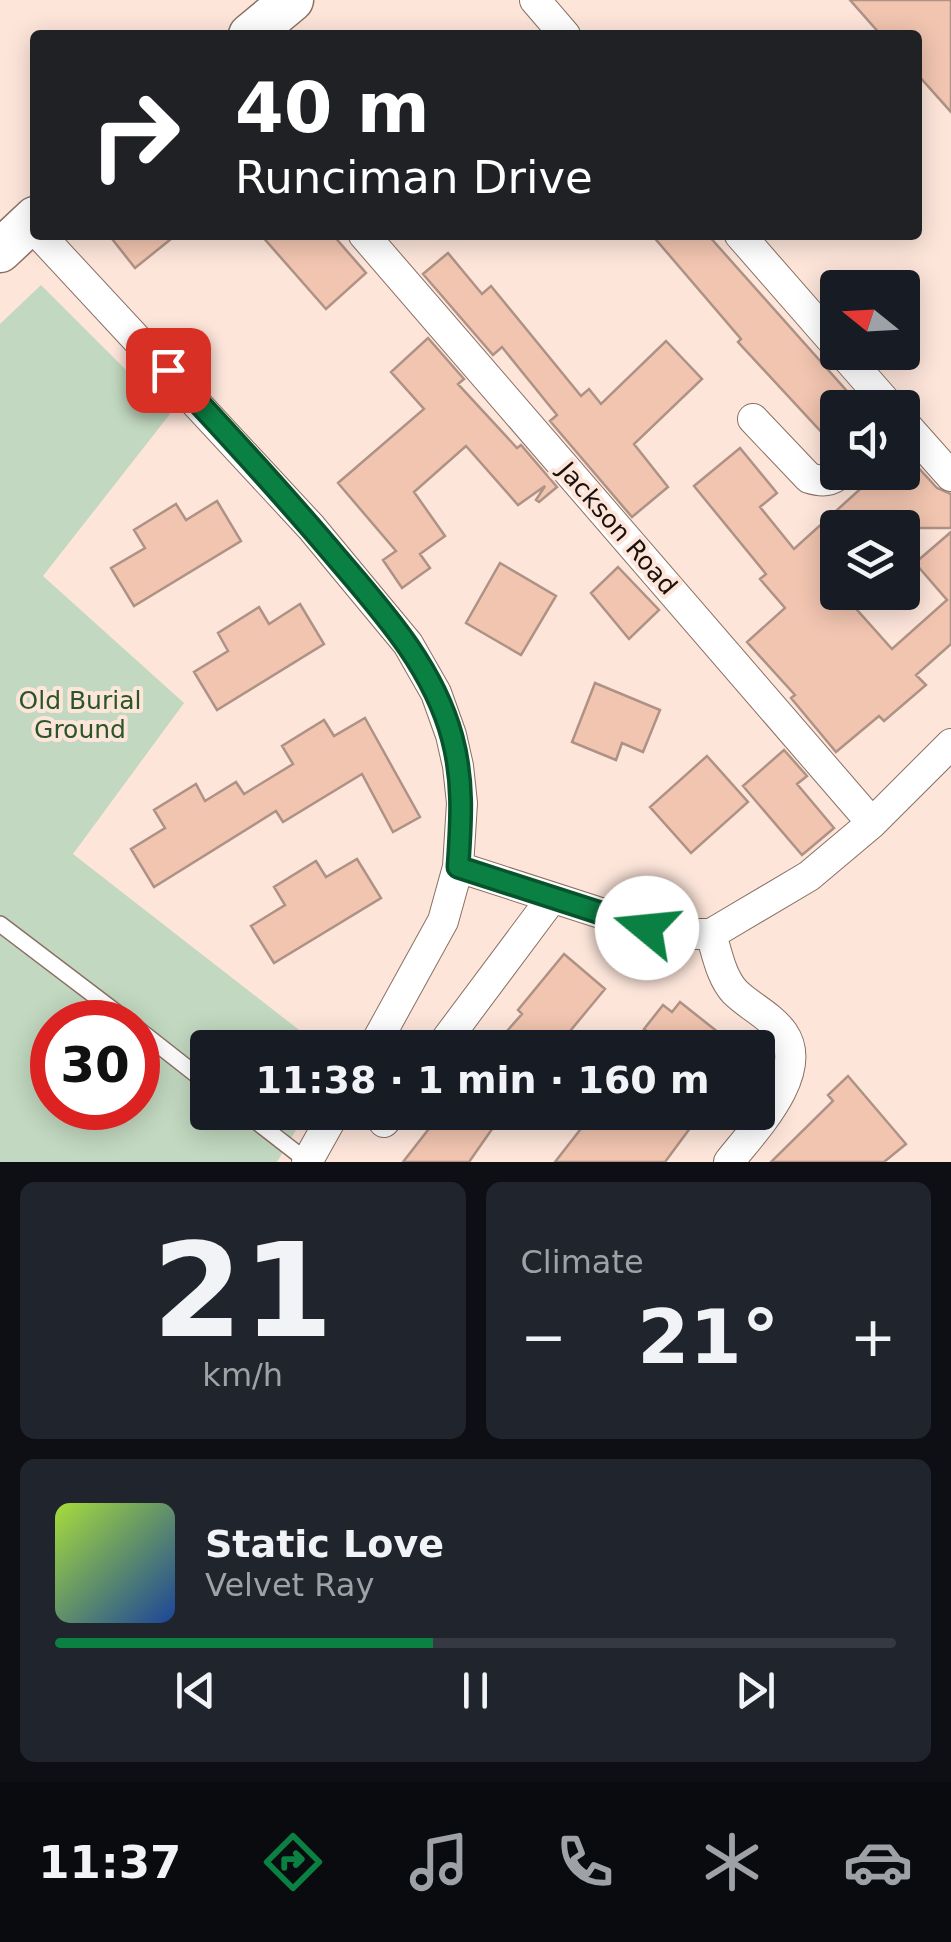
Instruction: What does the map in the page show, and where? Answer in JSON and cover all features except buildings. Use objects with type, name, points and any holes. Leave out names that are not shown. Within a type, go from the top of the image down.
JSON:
[{"type":"main road","points":[[256,30],[292,0]]},
{"type":"street","points":[[535,0],[561,30]]},
{"type":"street","points":[[36,240],[284,498],[408,644],[436,693],[455,750],[462,803],[458,867],[443,921],[383,1030]]},
{"type":"street","name":"Jackson Road","points":[[368,240],[872,823]]},
{"type":"street","points":[[744,240],[820,327]]},
{"type":"street","points":[[858,370],[875,390]]},
{"type":"street","points":[[753,419],[809,478],[820,482]]},
{"type":"street","points":[[920,441],[951,476]]},
{"type":"street","points":[[458,867],[647,928],[675,934],[711,934],[809,876],[872,823],[951,744]]},
{"type":"street","points":[[453,1030],[552,898]]},
{"type":"street","points":[[711,934],[724,975],[734,990],[783,1033],[790,1051],[790,1068],[783,1088],[730,1162]]},
{"type":"street","points":[[307,1162],[325,1130]]},
{"type":"lane","points":[[0,924],[99,1000]]},
{"type":"lane","points":[[160,1047],[190,1070]]},
{"type":"lane","points":[[267,1130],[307,1162]]},
{"type":"green space","name":"Old Burial Ground","points":[[41,285],[170,414],[43,576],[184,703],[73,854],[299,1030],[190,1030],[190,1130],[296,1130],[277,1162],[0,1162],[0,324]]},
{"type":"route","points":[[168,370],[311,527],[408,644],[436,693],[451,734],[462,803],[458,867],[647,928]]}]
